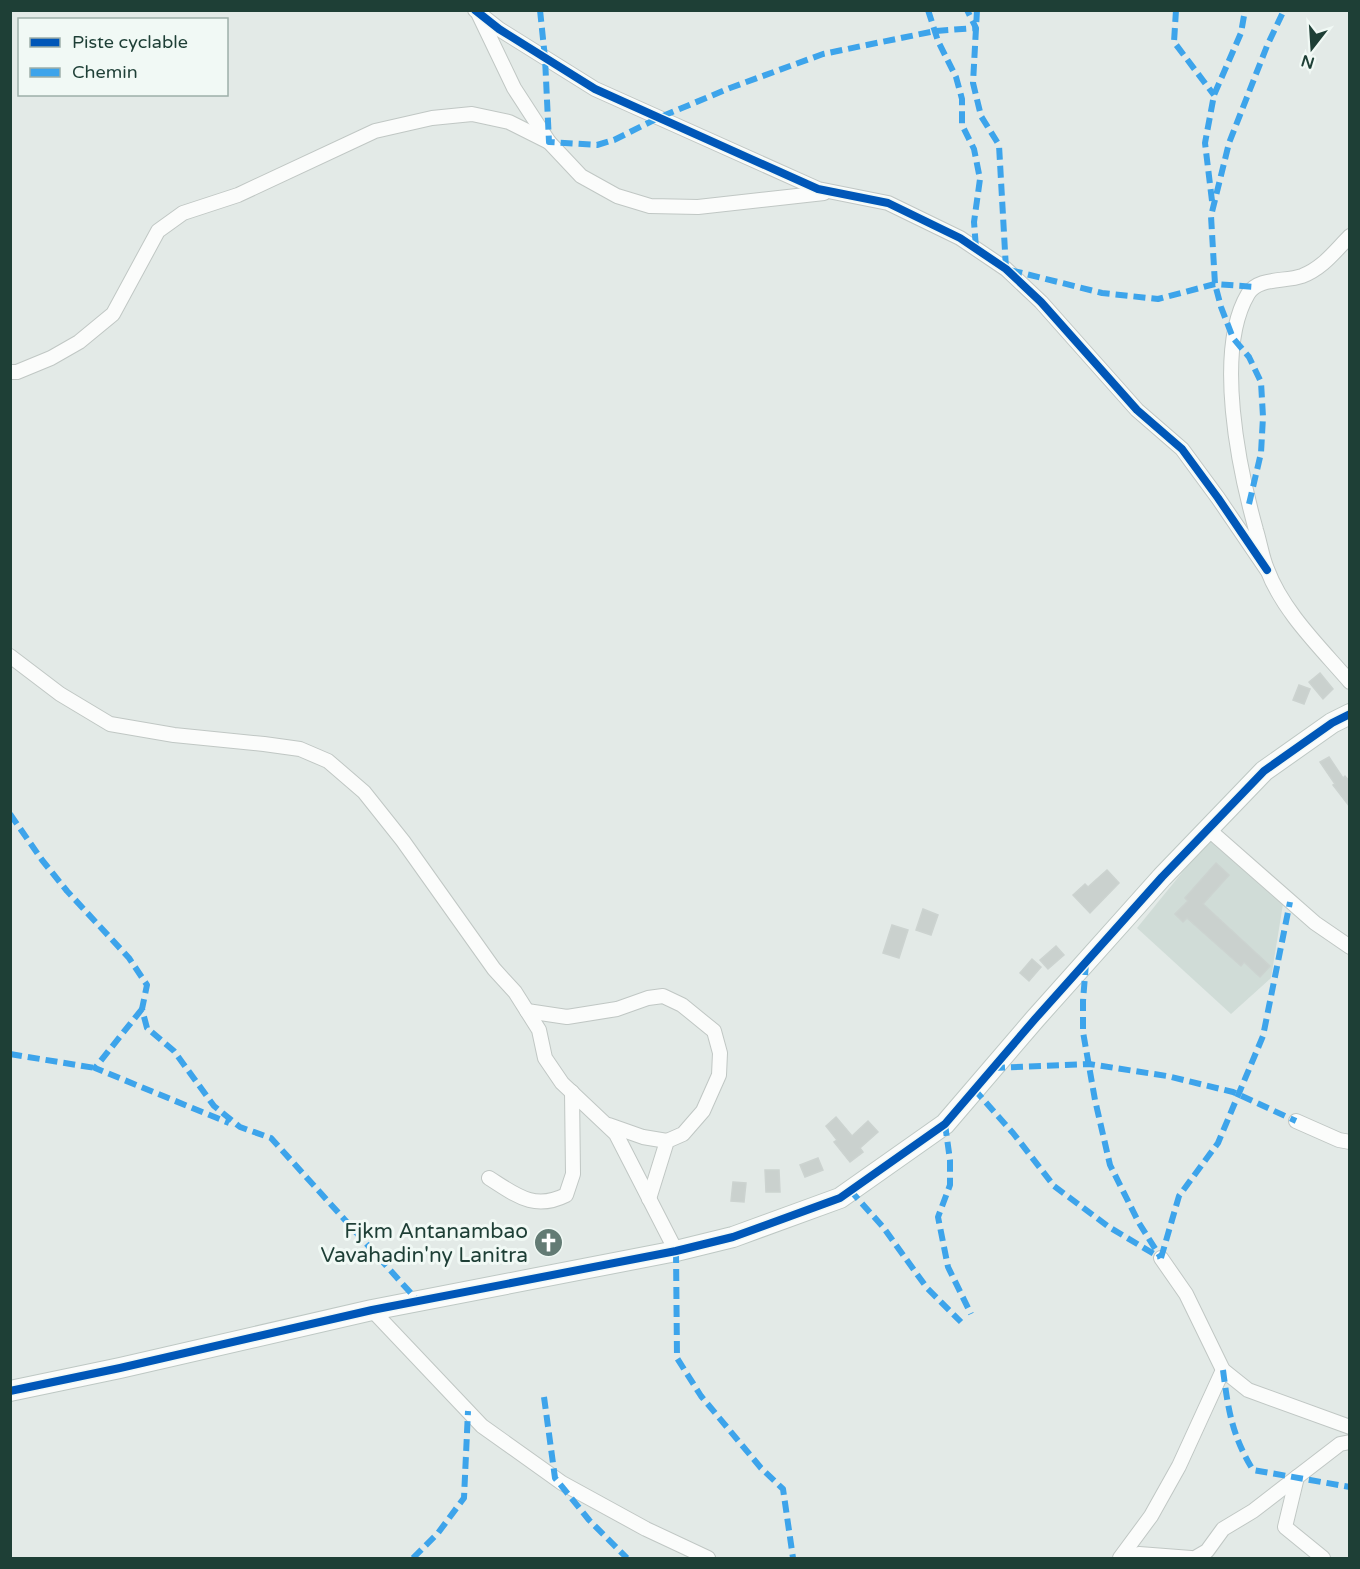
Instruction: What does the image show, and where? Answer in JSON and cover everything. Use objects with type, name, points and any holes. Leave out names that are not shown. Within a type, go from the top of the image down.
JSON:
[{"type":"street","points":[[476,11],[514,88],[549,142],[581,176],[617,196],[650,206],[698,207],[832,192]]},
{"type":"street","points":[[476,11],[499,29],[595,89],[818,189],[888,203],[960,238],[1006,269],[1041,302],[1137,410],[1182,449],[1267,570],[1287,607],[1350,682]]},
{"type":"street","points":[[10,372],[16,372],[51,358],[79,342],[113,314],[158,231],[183,213],[238,195],[375,131],[432,118],[472,114],[509,122],[549,142]]},
{"type":"street","points":[[1267,570],[1242,478],[1232,404],[1233,338],[1238,316],[1249,292],[1262,283],[1301,276],[1326,263],[1350,236]]},
{"type":"street","points":[[10,656],[60,694],[110,724],[174,735],[300,749],[328,761],[364,792],[404,841],[494,969],[515,992],[539,1030],[545,1058],[562,1083],[616,1134],[676,1251]]},
{"type":"street","points":[[10,1391],[372,1310],[733,1238],[840,1198],[945,1124],[1162,877],[1264,771],[1332,723],[1350,714]]},
{"type":"street","points":[[1208,829],[1315,923],[1350,947]]},
{"type":"street","points":[[527,1011],[567,1017],[617,1009],[648,998],[663,996],[682,1005],[714,1031],[720,1053],[719,1075],[703,1111],[683,1134],[667,1141],[643,1137],[605,1123]]},
{"type":"street","points":[[489,1178],[531,1201],[551,1202],[566,1195],[573,1174],[572,1092]]},
{"type":"street","points":[[1296,1121],[1350,1142]]},
{"type":"street","points":[[649,1199],[667,1141]]},
{"type":"street","points":[[1161,1258],[1186,1294],[1223,1370],[1248,1390],[1350,1427]]},
{"type":"street","points":[[372,1310],[482,1426],[562,1483],[646,1529],[708,1558]]},
{"type":"street","points":[[1121,1558],[1151,1516],[1179,1466],[1223,1370]]},
{"type":"street","points":[[1121,1558],[1139,1554],[1193,1558],[1207,1551],[1223,1529],[1253,1512],[1340,1444],[1350,1442]]},
{"type":"street","points":[[1298,1477],[1285,1527],[1323,1558]]},
{"type":"shaded area","points":[[1210,838],[1283,904],[1271,978],[1231,1014],[1137,928]]},
{"type":"building","points":[[1320,673],[1333,689],[1323,699],[1309,682]]},
{"type":"building","points":[[1299,685],[1310,689],[1304,704],[1293,700]]},
{"type":"building","points":[[1329,757],[1343,778],[1345,776],[1350,782],[1350,807],[1333,785],[1335,784],[1320,762]]},
{"type":"building","points":[[1216,863],[1229,875],[1203,904],[1270,966],[1260,977],[1244,962],[1241,966],[1187,918],[1183,922],[1175,914],[1188,901],[1185,898]]},
{"type":"building","points":[[1107,870],[1119,883],[1090,913],[1073,895],[1085,884],[1088,887]]},
{"type":"building","points":[[923,909],[938,915],[931,935],[916,930]]},
{"type":"building","points":[[892,925],[908,930],[899,958],[883,953]]},
{"type":"building","points":[[1056,946],[1064,955],[1048,969],[1040,960]]},
{"type":"building","points":[[1032,959],[1041,967],[1029,981],[1020,973]]},
{"type":"building","points":[[836,1117],[852,1136],[868,1121],[878,1132],[860,1148],[863,1152],[850,1162],[834,1142],[837,1140],[826,1126]]},
{"type":"building","points":[[818,1158],[823,1170],[805,1177],[800,1165]]},
{"type":"building","points":[[765,1170],[779,1170],[780,1192],[766,1192]]},
{"type":"building","points":[[733,1182],[746,1183],[744,1202],[731,1201]]},
{"type":"marked path","points":[[540,10],[549,142],[597,145],[614,140],[658,118],[730,88],[823,54],[935,31],[976,28],[967,10]]},
{"type":"marked path","points":[[928,10],[938,41],[956,77],[962,99],[962,125],[974,149],[980,179],[974,222],[976,248]]},
{"type":"marked path","points":[[977,10],[973,83],[981,116],[999,145],[1006,269],[1102,293],[1158,299],[1215,284],[1256,287]]},
{"type":"marked path","points":[[1176,10],[1174,42],[1214,95]]},
{"type":"marked path","points":[[1212,201],[1205,143],[1214,95],[1241,33],[1245,10]]},
{"type":"marked path","points":[[1249,504],[1261,453],[1263,417],[1261,382],[1249,357],[1233,338],[1221,307],[1215,284],[1211,216],[1229,143],[1267,46],[1284,10]]},
{"type":"marked path","points":[[10,814],[42,860],[67,891],[129,958],[147,985],[142,1009],[147,1028],[174,1051],[214,1106],[240,1127],[271,1138],[418,1301]]},
{"type":"marked path","points":[[1161,1258],[1179,1196],[1218,1143],[1263,1036],[1290,902]]},
{"type":"marked path","points":[[1086,963],[1083,1032],[1110,1165],[1139,1223],[1161,1258]]},
{"type":"marked path","points":[[142,1009],[95,1068],[229,1123]]},
{"type":"marked path","points":[[10,1054],[95,1068]]},
{"type":"marked path","points":[[993,1068],[1089,1064],[1167,1076],[1233,1092],[1296,1121]]},
{"type":"marked path","points":[[974,1089],[1013,1133],[1054,1186],[1109,1227],[1159,1257]]},
{"type":"marked path","points":[[945,1124],[950,1160],[950,1185],[938,1217],[948,1267],[971,1314]]},
{"type":"marked path","points":[[850,1190],[883,1227],[927,1288],[961,1322]]},
{"type":"marked path","points":[[676,1251],[677,1358],[701,1396],[761,1468],[783,1489],[793,1558]]},
{"type":"marked path","points":[[1223,1370],[1232,1422],[1240,1446],[1253,1470],[1350,1487]]},
{"type":"marked path","points":[[544,1397],[555,1478],[589,1520],[627,1558]]},
{"type":"marked path","points":[[413,1558],[438,1533],[464,1498],[468,1411]]},
{"type":"cycle path","points":[[475,10],[499,29],[595,89],[818,189],[888,203],[960,238],[1006,269],[1041,302],[1137,410],[1182,449],[1267,570]]},
{"type":"cycle path","points":[[10,1391],[372,1310],[676,1251],[733,1237],[840,1198],[945,1124],[1162,877],[1264,771],[1332,723],[1350,714]]},
{"type":"place","name":"Fjkm Antanambao Vavahadin'ny Lanitra","points":[[549,1243]]}]
